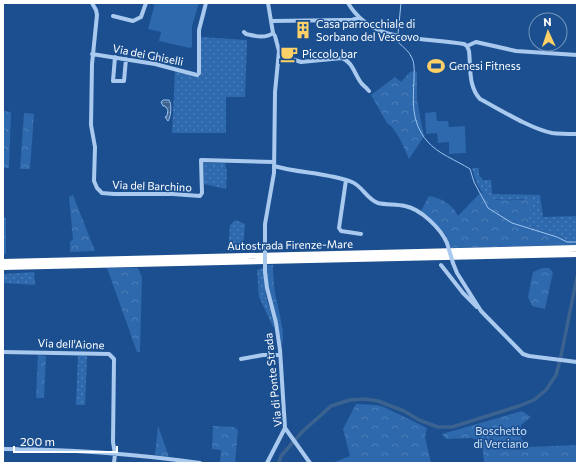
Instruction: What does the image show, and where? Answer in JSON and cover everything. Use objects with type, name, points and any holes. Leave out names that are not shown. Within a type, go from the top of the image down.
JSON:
[{"type":"highway","name":"Autostrada Firenze-Mare","points":[[3,262],[577,248]]},
{"type":"highway","name":"Autostrada Firenze-Mare","points":[[3,267],[577,254]]},
{"type":"street","points":[[92,3],[97,15],[92,54]]},
{"type":"street","points":[[113,16],[133,21],[136,20],[141,17],[146,3]]},
{"type":"street","name":"Via dei Ghiselli","points":[[92,54],[174,68],[198,75],[199,30],[206,3]]},
{"type":"street","points":[[268,3],[273,33],[279,51],[300,62],[345,59],[350,63],[361,83],[369,91]]},
{"type":"street","points":[[348,3],[358,18],[368,25],[390,35],[454,42],[468,46],[476,42],[516,51],[577,55]]},
{"type":"street","points":[[272,22],[352,20],[358,18]]},
{"type":"street","points":[[244,32],[246,34],[262,37],[268,37],[273,33]]},
{"type":"street","points":[[468,46],[472,85],[475,93],[480,99],[538,128],[550,132],[577,134]]},
{"type":"street","name":"Via di Ponte Strada","points":[[279,51],[274,164],[265,224],[264,243],[266,288],[276,323],[280,355],[285,428],[310,463]]},
{"type":"street","name":"Via del Barchino","points":[[92,54],[91,125],[95,147],[94,181],[97,188],[102,193],[200,196],[202,193],[201,160],[274,164]]},
{"type":"street","points":[[115,57],[113,80],[124,81],[126,59]]},
{"type":"street","points":[[274,164],[288,170],[306,172],[353,182],[375,202],[406,206],[426,217],[440,231],[447,243],[457,273],[481,311]]},
{"type":"street","points":[[346,180],[339,228],[341,231],[361,234]]},
{"type":"street","points":[[441,265],[463,293],[523,354],[577,362]]},
{"type":"street","name":"Via dell'Aione","points":[[3,352],[109,354],[114,358],[113,442],[115,454]]},
{"type":"street","points":[[241,359],[262,355],[280,355]]},
{"type":"street","points":[[267,463],[285,428]]},
{"type":"street","points":[[3,449],[77,451],[200,463]]},
{"type":"street","points":[[114,463],[115,454]]},
{"type":"green space","points":[[155,3],[199,3],[192,26],[192,47],[190,48],[159,41],[161,32],[148,29]]},
{"type":"green space","points":[[201,37],[247,40],[245,97],[226,97],[226,133],[172,133],[175,71],[197,77],[200,75]]},
{"type":"green space","points":[[410,72],[417,72],[417,100],[423,132],[425,135],[409,159],[400,139],[392,127],[387,123],[371,95],[395,77],[401,82]]},
{"type":"green space","points":[[3,111],[11,112],[9,168],[3,168]]},
{"type":"green space","points":[[436,112],[437,121],[448,121],[449,127],[465,126],[466,153],[449,154],[449,142],[438,143],[437,133],[426,134],[425,113]]},
{"type":"green space","points":[[24,113],[34,114],[30,169],[20,169]]},
{"type":"green space","points":[[203,163],[225,163],[227,172],[226,189],[204,184]]},
{"type":"green space","points":[[472,168],[479,168],[479,175],[483,180],[491,180],[492,194],[540,195],[543,217],[577,216],[577,245],[567,245],[554,234],[527,227],[523,199],[495,199],[484,194],[479,188]]},
{"type":"green space","points":[[481,192],[493,199],[532,201],[527,227],[554,234],[567,245],[451,248],[446,235],[421,211],[429,196],[438,198],[446,203],[456,212],[458,216]]},
{"type":"green space","points":[[73,195],[95,251],[70,252],[70,242],[73,239],[69,197]]},
{"type":"green space","points":[[3,218],[6,218],[6,254],[3,254]]},
{"type":"green space","points":[[235,220],[245,224],[243,251],[228,251],[230,225]]},
{"type":"green space","points":[[266,265],[273,265],[275,293],[283,334],[282,345],[268,291]]},
{"type":"green space","points":[[107,268],[138,268],[142,277],[140,352],[137,352]]},
{"type":"green space","points":[[263,268],[266,296],[275,327],[273,327],[259,297],[257,270]]},
{"type":"green space","points":[[544,268],[549,268],[553,272],[545,309],[532,306],[528,297],[533,272]]},
{"type":"green space","points":[[34,272],[35,285],[3,283],[3,274]]},
{"type":"green space","points":[[38,355],[46,356],[44,398],[36,398]]},
{"type":"green space","points":[[78,355],[87,356],[85,405],[76,405]]},
{"type":"green space","points":[[356,404],[384,407],[427,428],[425,437],[431,463],[332,463],[350,456],[343,429]]},
{"type":"green space","name":"Boschetto di Verciano","points":[[522,411],[531,417],[521,425],[521,439],[530,447],[577,445],[577,463],[484,463],[482,441],[471,438],[446,439],[442,434]]},
{"type":"green space","points":[[158,426],[169,457],[155,455]]},
{"type":"green space","points":[[213,426],[234,427],[238,430],[235,463],[220,463],[221,450],[212,449]]},
{"type":"shaded area","points":[[163,100],[169,100],[171,104],[170,117],[168,121],[165,117],[167,116],[168,110],[161,102]]},
{"type":"waterway","points":[[398,34],[401,3]]},
{"type":"waterway","points":[[398,39],[398,42],[408,51],[413,61],[414,112],[418,127],[431,146],[470,169],[474,182],[488,208],[512,223],[557,237],[567,242],[577,242]]},
{"type":"waterway","points":[[279,463],[281,456],[303,431],[331,406],[350,400],[365,399],[378,401],[438,427],[452,427],[534,400],[546,390],[556,375],[577,277]]},
{"type":"place","name":"Casa parrocchiale di Sorbano del Vescovo","points":[[303,30]]},
{"type":"place","name":"Piccolo bar","points":[[289,54]]},
{"type":"place","name":"Genesi Fitness","points":[[436,66]]}]
